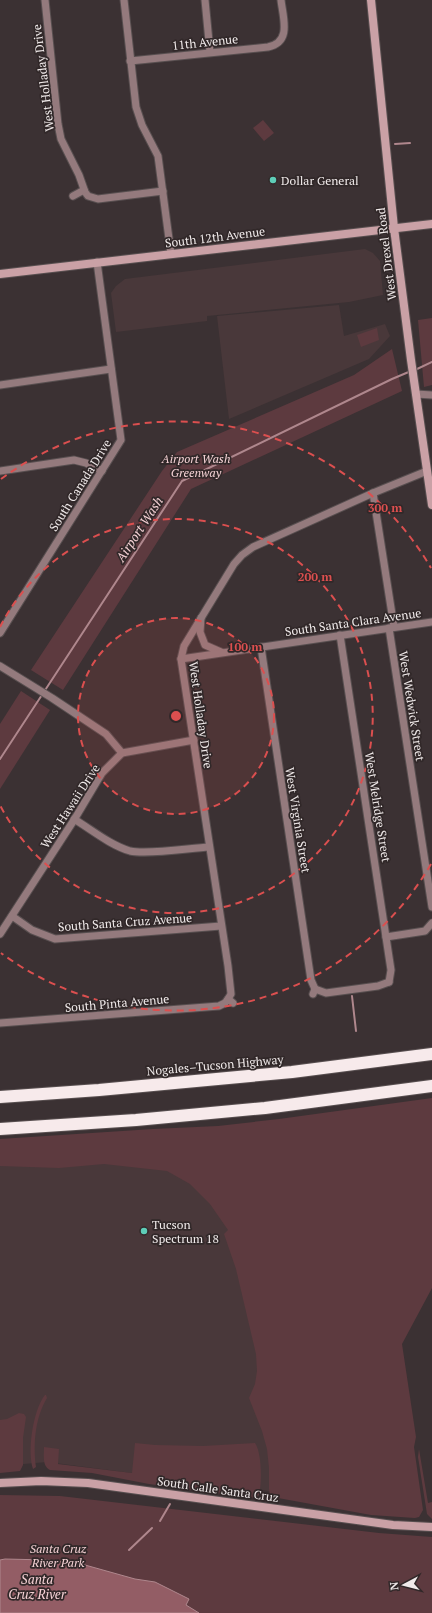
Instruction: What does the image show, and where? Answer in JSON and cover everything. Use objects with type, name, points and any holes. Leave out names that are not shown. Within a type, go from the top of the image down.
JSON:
[{"type":"highway","name":"Nogales–Tucson Highway","points":[[0,1097],[99,1090],[292,1072],[432,1054]]},
{"type":"highway","points":[[0,1129],[136,1120],[265,1108],[432,1086]]},
{"type":"street","name":"West Holladay Drive","points":[[45,0],[57,116],[61,139],[79,175],[86,193]]},
{"type":"street","points":[[124,0],[137,114],[158,156],[171,254]]},
{"type":"street","points":[[205,0],[210,52]]},
{"type":"street","name":"11th Avenue","points":[[130,61],[268,47],[277,44],[282,41],[285,29],[281,0]]},
{"type":"street","name":"West Drexel Road","points":[[371,0],[394,228],[414,383],[432,504]]},
{"type":"street","points":[[73,196],[86,193],[98,199],[163,191]]},
{"type":"street","name":"South 12th Avenue","points":[[0,272],[432,224]]},
{"type":"street","name":"South Canada Drive","points":[[0,632],[121,440],[97,262]]},
{"type":"street","points":[[0,385],[112,369]]},
{"type":"street","points":[[416,394],[432,395]]},
{"type":"street","points":[[0,470],[74,460],[86,463],[102,471]]},
{"type":"street","name":"West Holladay Drive","points":[[230,1001],[231,988],[181,659],[186,639],[234,564],[242,555],[253,547],[373,493],[427,471]]},
{"type":"street","name":"West Wedwick Street","points":[[373,493],[391,628],[432,907]]},
{"type":"street","points":[[201,616],[200,632],[205,645],[223,653]]},
{"type":"street","name":"South Santa Clara Avenue","points":[[181,659],[432,622]]},
{"type":"street","name":"West Melridge Street","points":[[340,635],[391,970],[391,984]]},
{"type":"street","name":"West Virginia Street","points":[[261,647],[314,992],[326,993],[391,984]]},
{"type":"street","points":[[0,666],[32,685],[106,734],[122,753],[194,740]]},
{"type":"street","name":"West Hawaii Drive","points":[[0,934],[102,773],[122,753]]},
{"type":"street","points":[[74,819],[109,842],[132,851],[144,852],[210,847]]},
{"type":"street","name":"South Santa Cruz Avenue","points":[[12,916],[32,930],[55,939],[221,926]]},
{"type":"street","points":[[386,937],[425,931],[431,926]]},
{"type":"street","name":"South Pinta Avenue","points":[[0,1023],[219,1006],[230,1001]]},
{"type":"street","name":"South Calle Santa Cruz","points":[[0,1483],[59,1482],[100,1485],[393,1525],[432,1527]]},
{"type":"shaded area","points":[[365,249],[373,253],[380,261],[383,295],[349,302],[207,316],[207,321],[116,332],[111,293],[116,286],[125,279]]},
{"type":"shaded area","points":[[339,305],[344,336],[385,324],[390,336],[369,359],[229,419],[217,316]]},
{"type":"shaded area","points":[[0,1156],[234,1172],[254,1296],[277,1492],[47,1462],[0,1466]]},
{"type":"green space","points":[[263,120],[274,133],[264,141],[253,128]]},
{"type":"green space","points":[[432,318],[432,385],[424,387],[418,320]]},
{"type":"green space","points":[[377,328],[379,340],[361,347],[357,335]]},
{"type":"green space","name":"Airport Wash Greenway","points":[[392,349],[402,391],[191,489],[63,690],[31,670],[162,471],[177,452],[354,375]]},
{"type":"green space","points":[[21,691],[50,710],[0,789],[0,724]]},
{"type":"green space","points":[[432,1098],[432,1288],[402,1344],[416,1437],[414,1447],[423,1510],[419,1517],[415,1518],[371,1515],[278,1498],[270,1495],[267,1449],[262,1431],[249,1398],[255,1384],[257,1371],[256,1354],[236,1269],[224,1234],[228,1230],[210,1204],[190,1184],[167,1171],[104,1164],[59,1168],[0,1166],[0,1139],[218,1126]]},
{"type":"green space","points":[[45,1395],[47,1398],[37,1423],[35,1440],[36,1467],[33,1469],[31,1461],[32,1431],[37,1410]]},
{"type":"green space","points":[[19,1413],[24,1414],[26,1417],[23,1438],[23,1465],[20,1471],[0,1473],[0,1420],[7,1419]]},
{"type":"green space","points":[[135,1443],[203,1446],[255,1443],[259,1454],[261,1468],[259,1495],[249,1498],[149,1484],[92,1473],[50,1470],[47,1468],[45,1463],[44,1447],[59,1449],[58,1464],[132,1473]]},
{"type":"green space","points":[[419,1449],[428,1503],[432,1502],[432,1519],[427,1514],[418,1457]]},
{"type":"green space","name":"Santa Cruz River Park","points":[[0,1495],[60,1496],[379,1533],[432,1537],[432,1613],[0,1613]]},
{"type":"water","name":"Santa Cruz River","points":[[0,1560],[47,1560],[85,1565],[135,1579],[155,1582],[189,1599],[186,1605],[199,1613],[0,1613]]},
{"type":"waterway","points":[[395,144],[410,143]]},
{"type":"waterway","name":"Airport Wash","points":[[415,370],[432,362]]},
{"type":"waterway","name":"Airport Wash","points":[[0,759],[182,481],[411,371]]},
{"type":"waterway","points":[[352,996],[356,1031]]},
{"type":"waterway","points":[[160,1521],[170,1504]]},
{"type":"waterway","points":[[129,1550],[152,1528]]},
{"type":"place","name":"Dollar General","points":[[273,180]]},
{"type":"place","name":"Tucson Spectrum 18","points":[[144,1231]]}]
